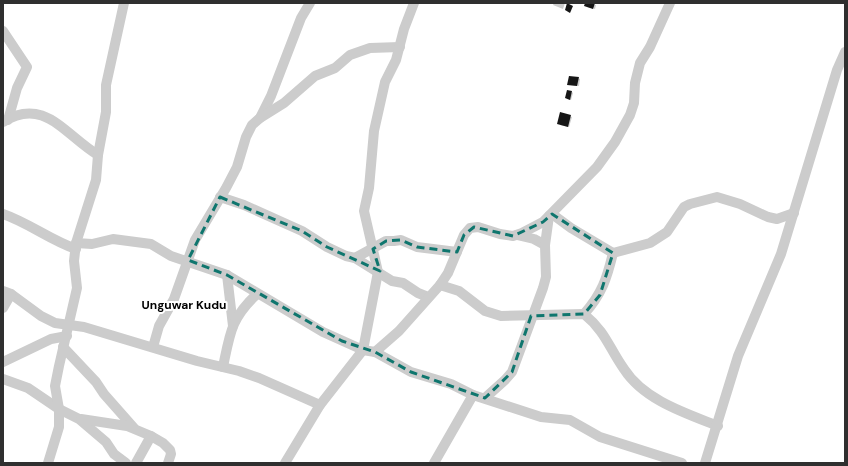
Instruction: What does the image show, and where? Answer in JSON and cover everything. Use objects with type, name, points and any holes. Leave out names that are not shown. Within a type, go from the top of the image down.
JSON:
[{"type":"street","points":[[48,463],[59,427],[59,409],[55,386],[77,288],[75,275],[76,246],[96,180],[98,155],[106,112],[106,85],[124,3]]},
{"type":"street","points":[[260,118],[271,96],[301,18],[310,3]]},
{"type":"street","points":[[285,463],[320,405],[364,350],[378,272],[364,211],[370,188],[374,131],[385,82],[396,60],[404,29],[414,3]]},
{"type":"street","points":[[517,235],[543,222],[597,167],[624,126],[634,103],[635,83],[640,64],[650,47],[670,3]]},
{"type":"street","points":[[3,31],[26,67],[5,121]]},
{"type":"street","points":[[153,347],[159,326],[174,298],[196,240],[237,167],[246,137],[252,125],[260,118],[284,103],[314,76],[328,71],[350,55],[370,48],[400,47]]},
{"type":"street","points":[[705,463],[718,426],[738,356],[781,254],[837,70],[845,52]]},
{"type":"street","points":[[5,121],[22,113],[39,114],[67,131],[82,145],[98,155]]},
{"type":"street","points":[[220,197],[244,205],[302,231],[326,247],[346,256],[355,258],[378,272],[428,296]]},
{"type":"street","points":[[550,215],[613,253],[650,243],[667,232],[684,207],[717,197],[740,204],[768,217],[776,219],[794,213]]},
{"type":"street","points":[[3,214],[19,220],[61,244],[76,246],[92,244],[109,239],[124,239],[151,244],[171,256],[188,260],[227,275],[324,332],[364,350],[375,352],[411,372],[451,384],[473,395],[541,417],[570,420],[600,437],[682,463]]},
{"type":"street","points":[[485,398],[512,372],[531,316],[543,288],[546,277],[545,244],[550,215]]},
{"type":"street","points":[[375,352],[399,331],[428,296],[440,285],[448,273],[464,235],[474,227],[500,234],[517,235],[534,239],[545,244]]},
{"type":"street","points":[[355,258],[386,242],[401,240],[417,247],[457,252]]},
{"type":"street","points":[[584,314],[600,295],[606,280],[613,253]]},
{"type":"street","points":[[227,275],[233,326]]},
{"type":"street","points":[[440,285],[466,295],[485,311],[501,316],[584,314],[599,327],[623,368],[638,385],[665,403],[718,426]]},
{"type":"street","points":[[3,308],[7,293],[41,316],[55,323],[70,324],[223,366],[259,378],[320,405]]},
{"type":"street","points":[[223,366],[233,326],[241,310],[257,294]]},
{"type":"street","points":[[3,362],[51,339],[67,336]]},
{"type":"street","points":[[63,347],[96,382],[104,394],[134,428]]},
{"type":"street","points":[[3,379],[28,388],[59,409],[76,418],[106,442],[114,454],[126,463]]},
{"type":"street","points":[[434,463],[473,395]]},
{"type":"street","points":[[59,427],[69,419],[76,418],[134,428],[163,443],[170,450],[171,454],[168,463]]},
{"type":"street","points":[[136,463],[151,436]]},
{"type":"highlighted area","points":[[220,197],[302,231],[327,247],[380,271],[373,249],[386,241],[401,240],[417,247],[457,252],[464,235],[474,227],[513,236],[543,222],[552,214],[613,253],[600,295],[584,314],[531,316],[512,372],[485,398],[411,372],[375,352],[342,341],[227,275],[188,260]]},
{"type":"building","points":[[567,3],[573,6],[570,13],[565,10]]},
{"type":"building","points":[[585,3],[595,3],[593,9],[584,6]]},
{"type":"building","points":[[569,76],[579,77],[577,86],[567,85]]},
{"type":"building","points":[[567,90],[572,91],[570,100],[565,98]]},
{"type":"building","points":[[560,112],[571,115],[568,127],[557,124]]},
{"type":"district","name":"Unguwar Kudu","points":[[184,305]]}]
